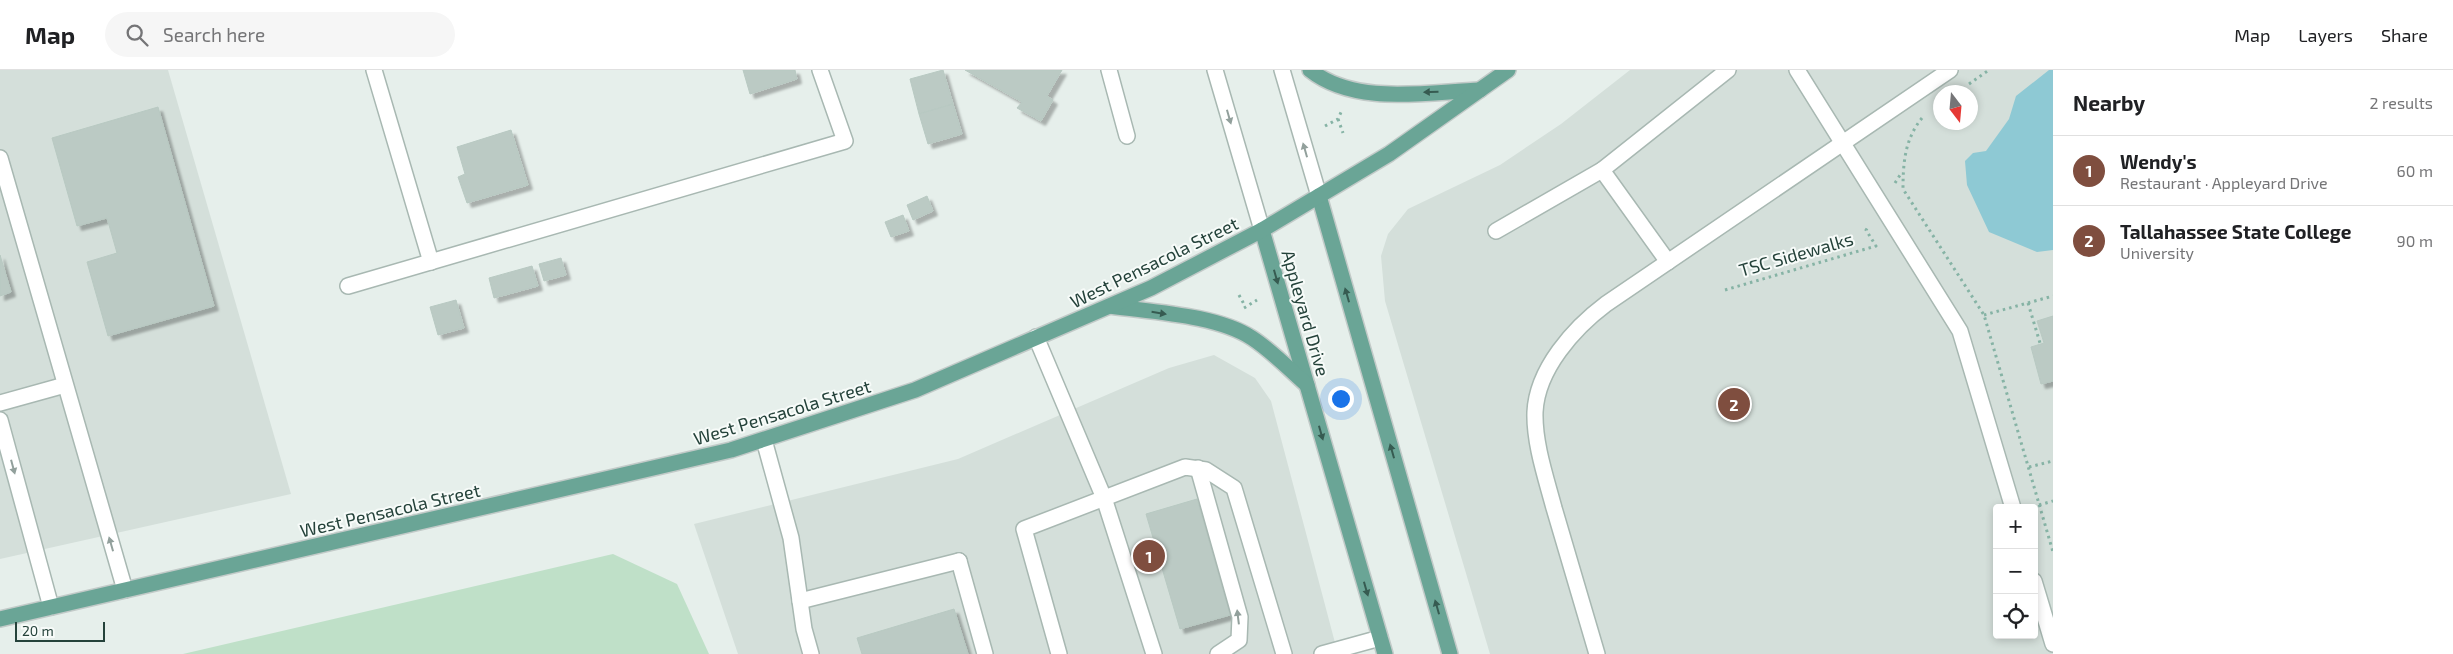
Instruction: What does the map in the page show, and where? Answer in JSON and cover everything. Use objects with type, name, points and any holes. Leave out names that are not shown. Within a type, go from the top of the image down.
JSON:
[{"type":"main road","points":[[1310,70],[1340,88],[1388,94],[1480,90]]},
{"type":"main road","name":"West Pensacola Street","points":[[0,619],[731,450],[915,390],[1151,288],[1262,230],[1389,154],[1508,70]]},
{"type":"main road","points":[[1319,196],[1450,654]]},
{"type":"main road","name":"Appleyard Drive","points":[[1262,230],[1385,654]]},
{"type":"main road","points":[[1110,306],[1217,323],[1250,337],[1271,352],[1307,385]]},
{"type":"street","points":[[374,70],[430,262]]},
{"type":"street","points":[[348,286],[845,141],[820,70]]},
{"type":"street","points":[[1108,70],[1128,136]]},
{"type":"street","name":"Appleyard Drive","points":[[1215,70],[1262,230]]},
{"type":"street","points":[[1282,70],[1319,196]]},
{"type":"street","points":[[1496,231],[1602,170],[1728,70]]},
{"type":"street","points":[[1797,70],[1960,331],[2011,504]]},
{"type":"street","points":[[1597,654],[1546,478],[1535,411],[1541,386],[1553,360],[1578,327],[1606,304],[1844,144],[1950,70]]},
{"type":"street","points":[[0,158],[125,590]]},
{"type":"street","points":[[1602,170],[1668,262]]},
{"type":"street","points":[[1036,338],[1104,498],[1154,654]]},
{"type":"street","points":[[0,403],[65,385]]},
{"type":"street","points":[[0,420],[51,607]]},
{"type":"street","points":[[764,440],[791,538],[804,629],[811,654]]},
{"type":"street","points":[[1059,654],[1024,529],[1185,467],[1206,470],[1234,488],[1284,654]]},
{"type":"street","points":[[1198,468],[1240,617],[1238,640],[1218,654]]},
{"type":"street","points":[[800,601],[959,560]]},
{"type":"street","points":[[959,560],[966,606],[979,654]]},
{"type":"street","points":[[959,560],[985,654]]},
{"type":"street","points":[[2038,594],[2053,644]]},
{"type":"street","points":[[1322,654],[1380,638]]},
{"type":"path","points":[[1968,85],[1989,70]]},
{"type":"path","points":[[1325,126],[1338,119],[1343,133]]},
{"type":"path","name":"TSC Sidewalks","points":[[1724,290],[1876,246],[1866,230]]},
{"type":"path","points":[[1239,295],[1245,306],[1257,300]]},
{"type":"path","points":[[1984,315],[2053,296]]},
{"type":"path","points":[[2028,303],[2040,342]]},
{"type":"path","points":[[2028,468],[2053,461]]},
{"type":"path","points":[[2039,505],[2053,501]]},
{"type":"shaded area","points":[[0,70],[168,70],[291,494],[0,559]]},
{"type":"shaded area","points":[[1630,70],[2053,70],[2053,654],[1490,654],[1385,301],[1381,256],[1388,234],[1408,209],[1500,165],[1561,124]]},
{"type":"shaded area","points":[[1214,355],[1255,378],[1271,401],[1338,654],[738,654],[694,524],[958,459],[1169,368]]},
{"type":"green space","points":[[613,554],[677,584],[709,654],[183,654]]},
{"type":"water","points":[[2049,70],[2053,70],[2053,250],[2037,252],[1989,232],[1967,185],[1965,161],[1973,153],[1986,151],[2009,119],[2016,96]]},
{"type":"building","points":[[743,70],[795,70],[797,79],[750,94]]},
{"type":"building","points":[[943,70],[953,104],[919,114],[910,79]]},
{"type":"building","points":[[965,70],[1062,70],[1047,96],[1053,100],[1041,121],[1017,108],[1022,102]]},
{"type":"building","points":[[953,104],[962,134],[928,144],[919,114]]},
{"type":"building","points":[[158,107],[214,306],[108,336],[87,262],[117,253],[107,218],[77,226],[52,138]]},
{"type":"building","points":[[511,130],[528,185],[467,203],[458,177],[465,174],[457,147]]},
{"type":"building","points":[[927,196],[933,211],[913,220],[907,205]]},
{"type":"building","points":[[903,215],[909,231],[891,237],[885,222]]},
{"type":"building","points":[[0,255],[11,292],[0,296]]},
{"type":"building","points":[[561,258],[566,275],[544,281],[539,264]]},
{"type":"building","points":[[532,266],[538,286],[494,298],[489,278]]},
{"type":"building","points":[[456,300],[464,328],[438,335],[430,307]]},
{"type":"building","points":[[2053,316],[2053,381],[2041,384],[2031,347],[2044,343],[2037,321]]},
{"type":"building","points":[[1197,499],[1230,615],[1180,629],[1146,514]]},
{"type":"building","points":[[954,609],[968,654],[862,654],[857,638]]},
{"type":"place","name":"Tallahassee State College","points":[[1734,404]]},
{"type":"place","name":"Wendy's","points":[[1149,556]]}]
